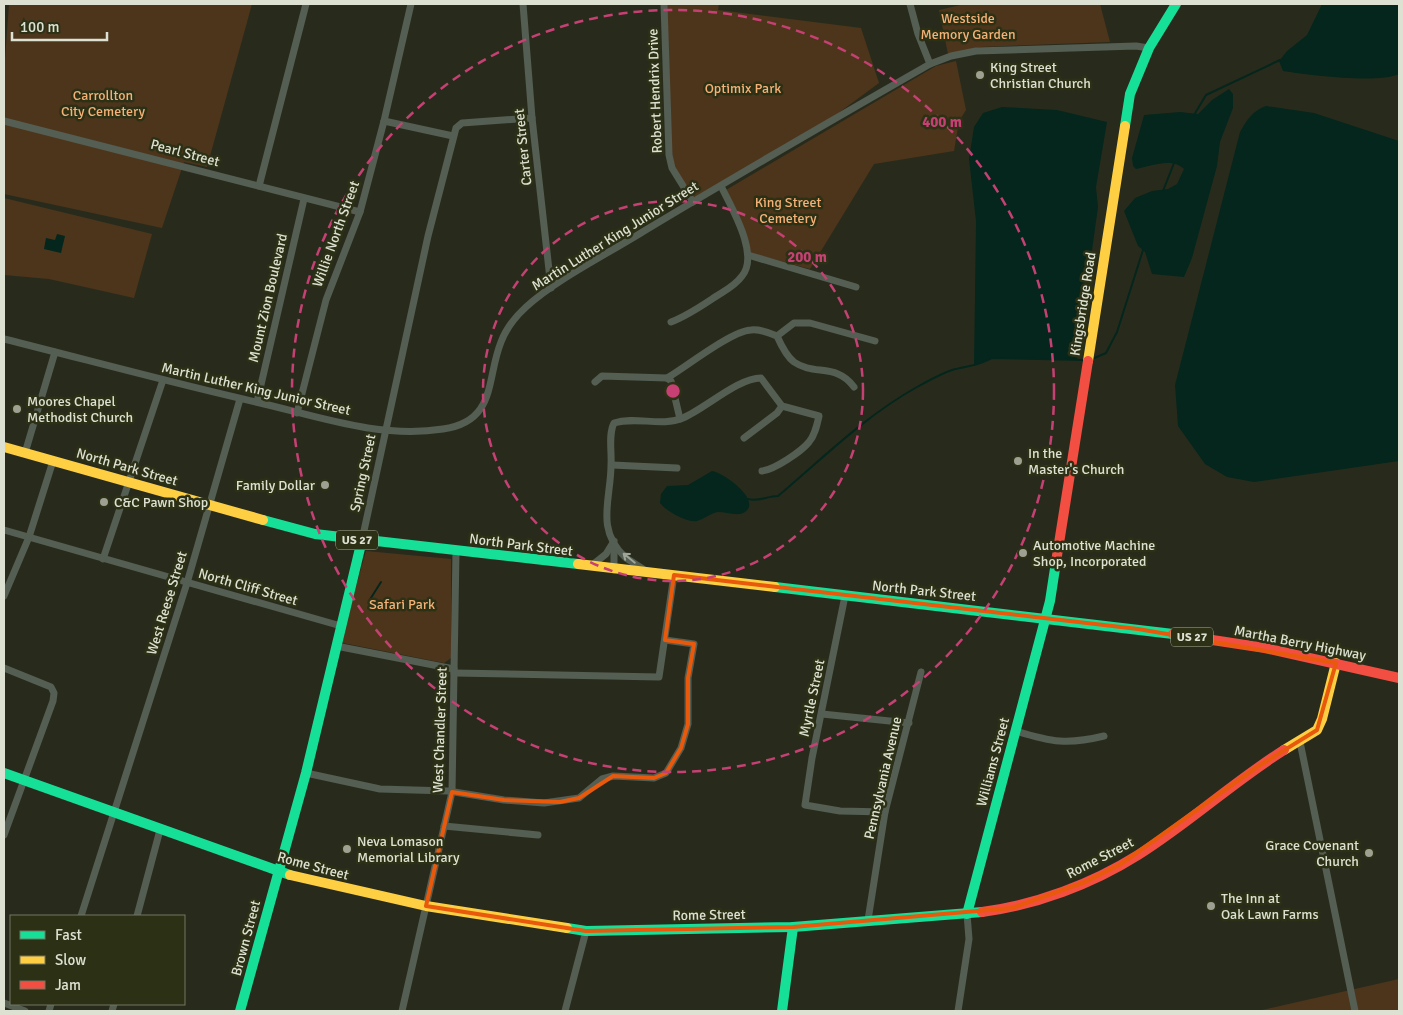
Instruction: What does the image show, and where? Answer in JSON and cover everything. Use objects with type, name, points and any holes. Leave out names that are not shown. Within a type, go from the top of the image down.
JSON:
[{"type":"street","points":[[259,186],[306,4]]},
{"type":"street","name":"Willie North Street","points":[[297,413],[326,300],[360,212],[384,121],[411,4]]},
{"type":"street","name":"Carter Street","points":[[523,4],[532,118],[551,288]]},
{"type":"street","name":"Robert Hendrix Drive","points":[[664,4],[669,155],[672,168],[692,202]]},
{"type":"street","points":[[910,4],[918,34],[930,64]]},
{"type":"street","name":"Kingsbridge Road","points":[[1046,618],[1067,501],[1128,107],[1138,72],[1149,48],[1176,4]]},
{"type":"street","name":"Martin Luther King Junior Street","points":[[4,339],[297,413],[386,432],[444,429],[464,423],[475,414],[489,394],[500,344],[512,323],[526,306],[551,288],[692,202],[930,64],[956,55],[982,51],[1136,46],[1149,48]]},
{"type":"street","points":[[384,121],[453,136],[456,128],[462,123],[532,118]]},
{"type":"street","name":"Pearl Street","points":[[4,122],[186,166],[304,199],[360,212]]},
{"type":"street","name":"Spring Street","points":[[278,872],[306,773],[362,540],[428,236],[453,136]]},
{"type":"street","points":[[671,322],[684,318],[734,285],[744,273],[748,255],[738,224],[721,186]]},
{"type":"street","name":"Mount Zion Boulevard","points":[[257,402],[304,199]]},
{"type":"street","points":[[748,255],[856,287]]},
{"type":"street","points":[[777,336],[794,323],[810,323],[874,341]]},
{"type":"street","points":[[596,382],[602,376],[667,378],[744,330],[762,330],[777,336],[786,354],[794,362],[846,376],[854,387]]},
{"type":"street","points":[[25,453],[55,352]]},
{"type":"street","points":[[667,378],[671,381],[680,419]]},
{"type":"street","points":[[646,572],[625,556],[614,541],[605,517],[612,465],[611,435],[614,423],[622,420],[670,421],[680,419],[700,410],[738,385],[755,378],[761,378],[782,406],[819,416],[816,431],[809,443],[768,471],[762,471]]},
{"type":"street","points":[[104,559],[163,380]]},
{"type":"street","name":"West Reese Street","points":[[81,915],[187,583],[240,399]]},
{"type":"street","points":[[744,438],[782,406]]},
{"type":"street","name":"North Park Street","points":[[4,447],[306,532],[614,570],[674,575],[1046,618]]},
{"type":"street","points":[[4,596],[29,538],[54,461]]},
{"type":"street","points":[[612,465],[677,468]]},
{"type":"street","name":"North Cliff Street","points":[[4,530],[341,626]]},
{"type":"street","points":[[591,566],[606,554],[614,541]]},
{"type":"street","points":[[614,541],[614,570]]},
{"type":"street","name":"West Chandler Street","points":[[402,1011],[452,792],[456,551]]},
{"type":"street","points":[[336,646],[454,671],[659,677],[674,575]]},
{"type":"street","name":"Myrtle Street","points":[[845,596],[805,805],[840,811],[885,812]]},
{"type":"street","name":"Martha Berry Highway","points":[[1046,618],[1265,648],[1399,678]]},
{"type":"street","name":"Williams Street","points":[[967,914],[1046,618]]},
{"type":"street","points":[[306,773],[380,789],[452,792],[504,800],[560,802],[579,798],[602,779],[613,776],[654,778],[666,774],[681,748],[688,724],[688,678],[694,644],[665,640]]},
{"type":"street","name":"Rome Street","points":[[4,772],[278,872],[426,906],[586,932],[793,927],[967,914],[1012,908],[1053,895],[1121,864],[1156,843],[1257,767],[1317,730],[1322,719],[1336,663]]},
{"type":"street","points":[[4,668],[50,687],[54,693],[26,780],[4,835]]},
{"type":"street","name":"Pennsylvania Avenue","points":[[868,920],[885,812],[909,723],[920,672]]},
{"type":"street","points":[[822,714],[909,723]]},
{"type":"street","points":[[1016,731],[1060,743],[1080,742],[1104,736]]},
{"type":"street","points":[[1300,742],[1355,1011]]},
{"type":"street","points":[[444,826],[538,835]]},
{"type":"street","points":[[137,915],[160,830]]},
{"type":"street","name":"Brown Street","points":[[240,1011],[278,872]]},
{"type":"street","points":[[958,1011],[969,939],[967,914]]},
{"type":"street","points":[[782,1011],[793,927]]},
{"type":"street","points":[[565,1011],[586,932]]},
{"type":"street","points":[[4,1003],[25,1011]]},
{"type":"highlighted area","points":[[674,575],[1138,629],[1336,663],[1317,730],[1257,767],[1121,864],[1085,882],[1012,908],[793,927],[586,931],[426,906],[452,792],[504,800],[560,802],[579,798],[613,776],[654,778],[666,773],[681,748],[688,724],[688,678],[694,644],[665,640]]},
{"type":"green space","name":"Carrollton City Cemetery","points":[[9,4],[252,4],[207,167],[184,162],[162,228],[4,194],[4,73]]},
{"type":"green space","name":"Optimix Park","points":[[664,4],[719,4],[718,10],[861,28],[879,83],[803,139],[693,202],[672,168]]},
{"type":"green space","name":"Westside Memory Garden","points":[[965,4],[1100,4],[1110,42],[980,47],[948,54],[939,10]]},
{"type":"green space","name":"King Street Cemetery","points":[[956,61],[966,110],[959,121],[954,151],[874,164],[810,269],[751,253],[726,190],[936,66]]},
{"type":"green space","points":[[4,198],[152,234],[134,298],[49,279],[4,275]]},
{"type":"green space","name":"Safari Park","points":[[366,551],[451,559],[451,658],[444,663],[343,643],[341,640]]},
{"type":"green space","points":[[1399,979],[1399,1011],[1258,1011]]},
{"type":"water","points":[[1322,4],[1399,4],[1399,74],[1389,77],[1360,78],[1283,71],[1279,61],[1287,51],[1307,35]]},
{"type":"water","points":[[1229,89],[1233,94],[1233,108],[1220,142],[1217,166],[1192,258],[1184,277],[1152,274],[1145,252],[1138,246],[1124,211],[1135,198],[1152,191],[1168,189],[1177,184],[1184,169],[1179,165],[1167,163],[1136,169],[1133,166],[1132,158],[1144,115],[1180,112],[1198,114],[1212,100]]},
{"type":"water","points":[[1266,106],[1314,113],[1399,141],[1399,461],[1254,482],[1227,477],[1205,464],[1178,426],[1175,385],[1240,132],[1253,113]]},
{"type":"water","points":[[1002,107],[1057,110],[1107,122],[1096,187],[1098,207],[1077,359],[992,358],[974,366],[976,221],[969,159],[974,127],[983,113]]},
{"type":"water","points":[[57,234],[65,236],[61,253],[44,249],[46,238],[55,240]]},
{"type":"water","points":[[712,471],[725,477],[745,494],[749,501],[749,507],[745,512],[735,514],[718,512],[693,521],[677,516],[660,503],[661,494],[667,486],[688,485]]},
{"type":"waterway","points":[[1194,115],[1206,95],[1280,60]]},
{"type":"waterway","points":[[1163,191],[1174,163]]},
{"type":"waterway","points":[[1092,359],[1106,353],[1117,332],[1143,250]]},
{"type":"waterway","points":[[748,499],[756,500],[778,496],[862,424],[898,398],[948,372],[992,358],[1085,360]]},
{"type":"waterway","points":[[369,601],[381,582]]},
{"type":"traffic: fast","points":[[1125,126],[1130,94],[1149,48],[1176,4]]},
{"type":"traffic: fast","points":[[263,520],[315,534],[578,564]]},
{"type":"traffic: fast","points":[[240,1011],[306,773],[362,540]]},
{"type":"traffic: fast","points":[[967,914],[1050,601],[1056,562]]},
{"type":"traffic: fast","points":[[775,587],[1173,634]]},
{"type":"traffic: fast","points":[[4,773],[290,875]]},
{"type":"traffic: fast","points":[[567,928],[586,931],[793,927],[982,912]]},
{"type":"traffic: fast","points":[[782,1011],[793,927]]},
{"type":"traffic: slow","points":[[1088,361],[1125,126]]},
{"type":"traffic: slow","points":[[4,447],[263,520]]},
{"type":"traffic: slow","points":[[578,564],[775,587]]},
{"type":"traffic: slow","points":[[1284,750],[1317,730],[1322,719],[1336,663]]},
{"type":"traffic: slow","points":[[290,875],[426,906],[567,928]]},
{"type":"traffic: jam","points":[[1056,562],[1088,361]]},
{"type":"traffic: jam","points":[[1173,634],[1265,648],[1399,678]]},
{"type":"traffic: jam","points":[[982,912],[1043,899],[1102,875],[1157,843],[1247,775],[1284,750]]},
{"type":"place","name":"King Street Christian Church","points":[[980,75]]},
{"type":"place","name":"Moores Chapel Methodist Church","points":[[17,409]]},
{"type":"place","name":"In the Master's Church","points":[[1018,461]]},
{"type":"place","name":"Family Dollar","points":[[325,485]]},
{"type":"place","name":"C&C Pawn Shop","points":[[104,502]]},
{"type":"place","name":"Automotive Machine Shop, Incorporated","points":[[1023,553]]},
{"type":"place","name":"Neva Lomason Memorial Library","points":[[347,849]]},
{"type":"place","name":"Grace Covenant Church","points":[[1369,853]]},
{"type":"place","name":"The Inn at Oak Lawn Farms","points":[[1211,906]]}]
